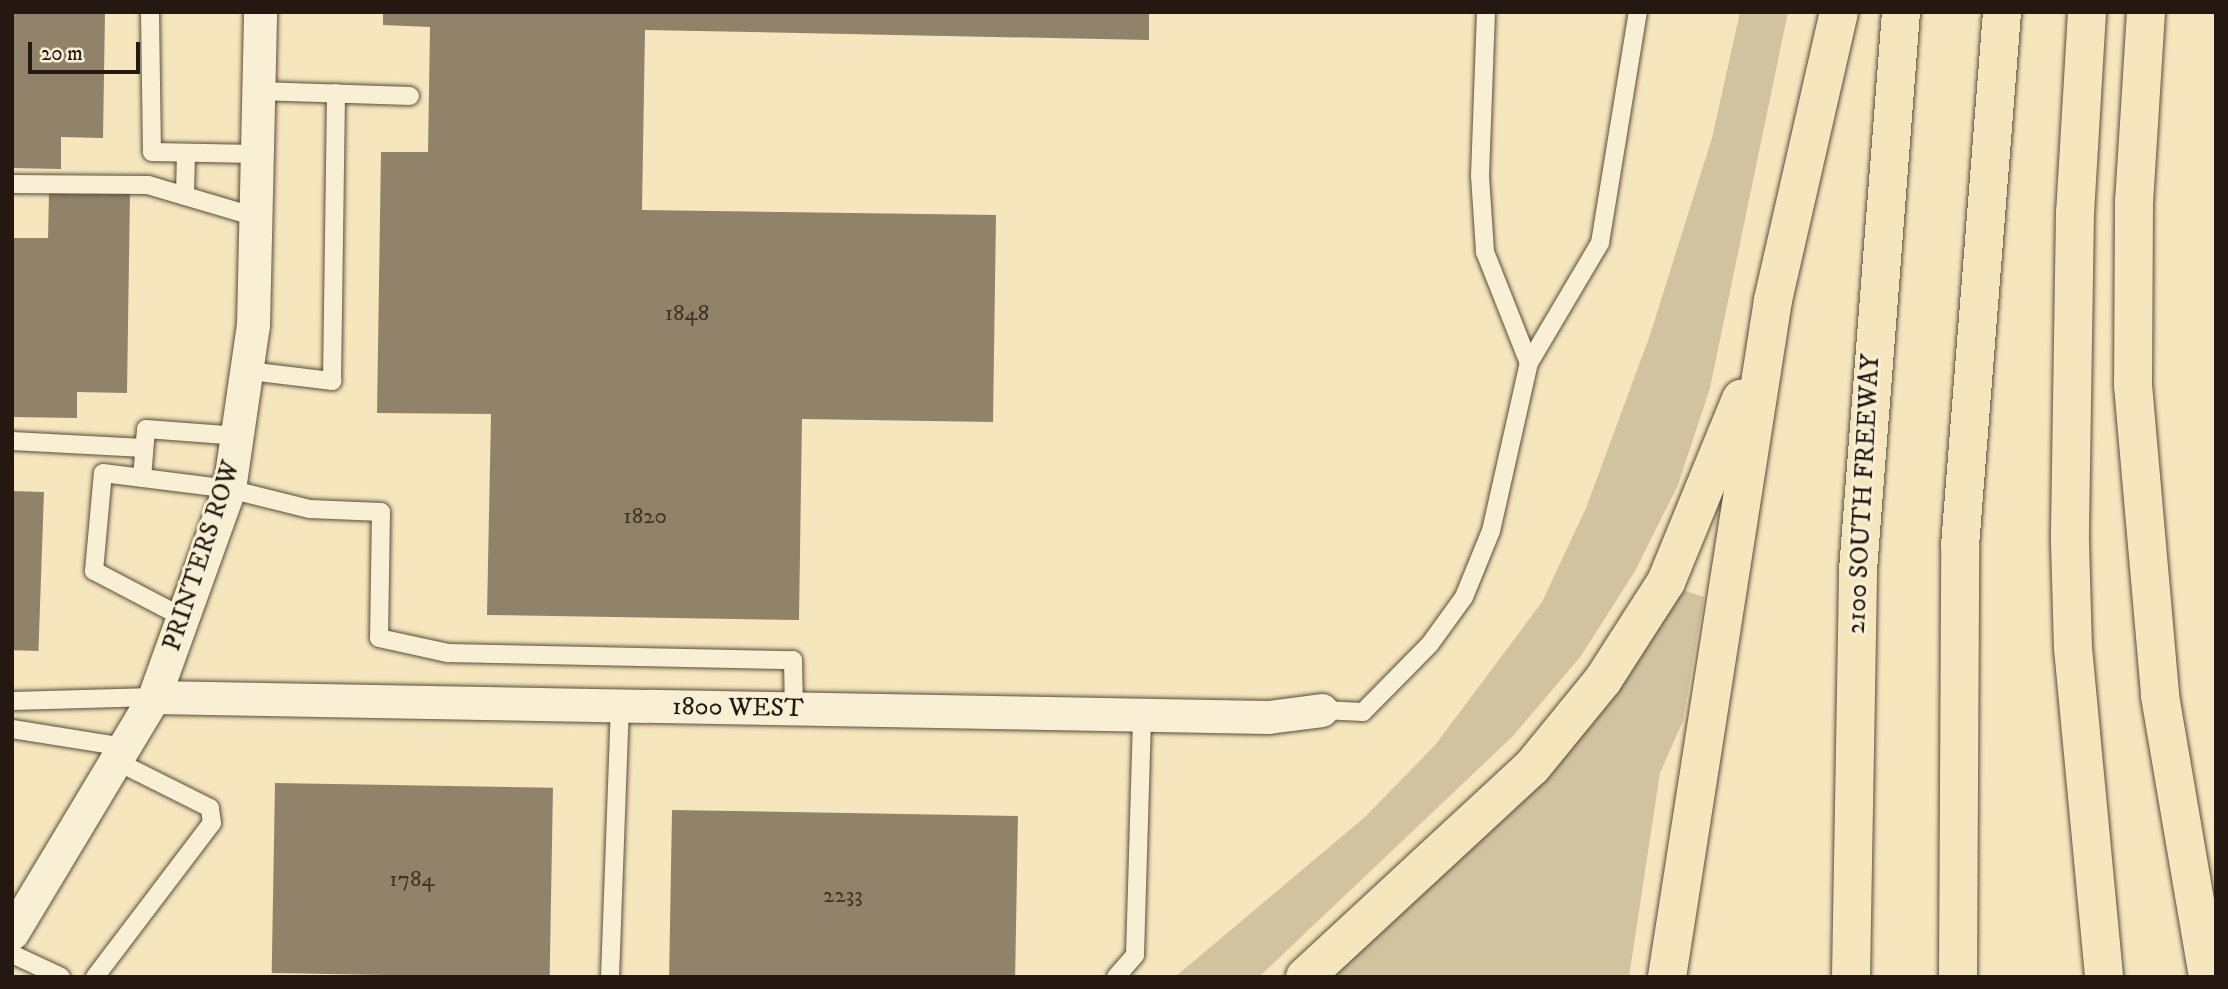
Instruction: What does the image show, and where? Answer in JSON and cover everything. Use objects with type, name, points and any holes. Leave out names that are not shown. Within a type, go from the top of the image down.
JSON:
[{"type":"highway","points":[[1667,977],[1773,300],[1839,12]]},
{"type":"highway","name":"2100 SOUTH FREEWAY","points":[[1851,977],[1858,570],[1901,12]]},
{"type":"highway","points":[[1958,977],[1960,546],[2002,12]]},
{"type":"highway","points":[[2087,12],[2075,212],[2070,542],[2073,648],[2104,977]]},
{"type":"highway","points":[[2146,12],[2134,201],[2134,398],[2160,696],[2208,977]]},
{"type":"highway","points":[[1305,977],[1532,767],[1638,631],[1713,478],[1773,300]]},
{"type":"street","name":"PRINTERS ROW","points":[[12,933],[155,697],[186,619],[229,489],[249,371],[256,217],[260,12]]},
{"type":"street","name":"1800 WEST","points":[[155,697],[1269,717],[1322,710]]},
{"type":"lane","points":[[150,12],[150,149],[186,153],[257,154]]},
{"type":"lane","points":[[1486,12],[1480,176],[1485,253],[1529,363]]},
{"type":"lane","points":[[1322,710],[1363,712],[1430,644],[1464,597],[1491,531],[1529,363],[1600,243],[1638,12]]},
{"type":"lane","points":[[259,91],[410,96]]},
{"type":"lane","points":[[249,371],[332,381],[336,93]]},
{"type":"lane","points":[[185,196],[186,153]]},
{"type":"lane","points":[[12,184],[148,185],[256,217]]},
{"type":"lane","points":[[142,478],[146,429],[239,436]]},
{"type":"lane","points":[[12,441],[144,448]]},
{"type":"lane","points":[[186,619],[94,571],[103,473],[229,489],[310,509],[381,512],[379,638],[448,653],[793,660],[793,710]]},
{"type":"lane","points":[[12,701],[155,697]]},
{"type":"lane","points":[[610,977],[620,706]]},
{"type":"lane","points":[[1116,977],[1136,955],[1142,715]]},
{"type":"lane","points":[[12,729],[120,754],[209,807],[212,823],[95,977]]},
{"type":"lane","points":[[12,954],[61,977]]},
{"type":"shaded area","points":[[1740,12],[1788,12],[1710,388],[1678,485],[1635,571],[1581,656],[1513,736],[1259,977],[1175,977],[1366,816],[1436,744],[1542,602],[1586,508],[1650,335],[1712,138]]},
{"type":"shaded area","points":[[1679,589],[1704,597],[1683,721],[1660,773],[1629,977],[1328,977]]},
{"type":"building","points":[[12,12],[105,12],[103,138],[61,137],[61,169],[12,168]]},
{"type":"building","points":[[383,12],[1149,12],[1149,40],[645,30],[642,210],[996,215],[993,422],[802,419],[799,620],[487,615],[491,414],[377,413],[381,152],[428,152],[430,27],[383,25]]},
{"type":"building","points":[[49,192],[130,193],[127,393],[77,392],[77,418],[12,417],[12,238],[48,238]]},
{"type":"building","points":[[12,491],[44,492],[38,651],[12,650]]},
{"type":"building","points":[[275,783],[553,788],[550,977],[272,973]]},
{"type":"building","points":[[672,810],[1018,816],[1015,977],[669,977]]}]
